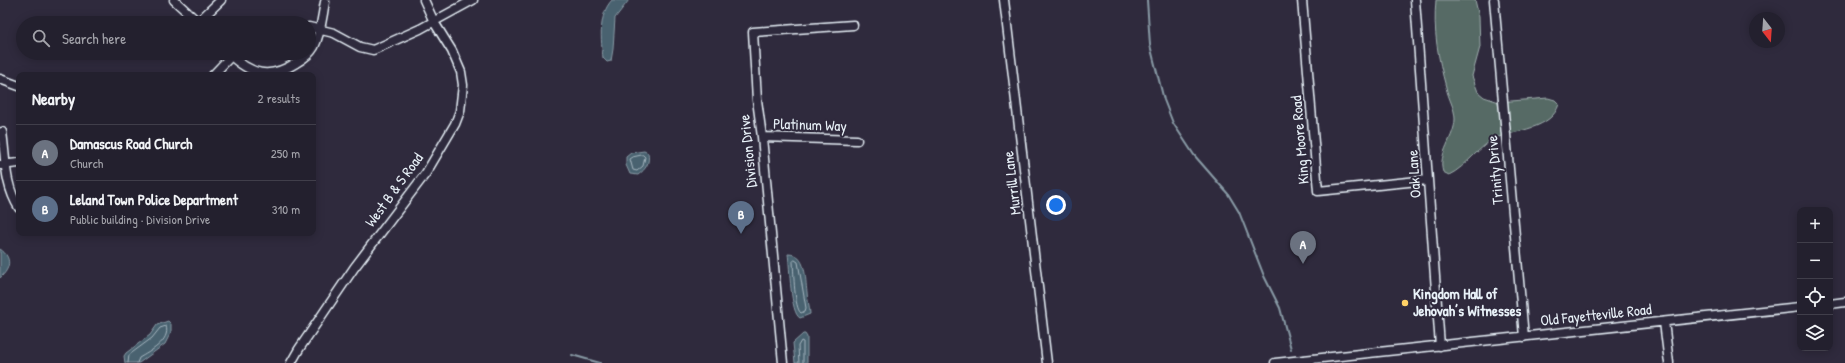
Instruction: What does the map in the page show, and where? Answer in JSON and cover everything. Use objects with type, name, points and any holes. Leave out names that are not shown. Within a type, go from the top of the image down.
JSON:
[{"type":"street","points":[[174,0],[191,16]]},
{"type":"street","points":[[205,16],[220,0]]},
{"type":"street","name":"West B & S Road","points":[[291,363],[354,268],[426,173],[458,118],[463,100],[464,85],[461,72],[452,51],[434,22],[424,0]]},
{"type":"street","points":[[316,29],[341,36],[360,48],[373,50],[434,22],[473,0]]},
{"type":"street","name":"Murrill Lane","points":[[1004,0],[1047,363]]},
{"type":"street","name":"King Moore Road","points":[[1302,0],[1318,191],[1428,180]]},
{"type":"street","name":"Oak Lane","points":[[1415,0],[1440,346]]},
{"type":"street","name":"Trinity Drive","points":[[1494,0],[1524,337]]},
{"type":"street","points":[[316,40],[320,29],[325,2]]},
{"type":"street","name":"Division Drive","points":[[783,363],[762,137],[757,100],[753,32],[853,25]]},
{"type":"street","points":[[216,72],[226,60]]},
{"type":"street","points":[[237,60],[246,68],[258,72]]},
{"type":"street","points":[[279,72],[299,60]]},
{"type":"street","points":[[0,79],[16,85]]},
{"type":"street","points":[[2,132],[2,165],[10,190],[16,202]]},
{"type":"street","name":"Platinum Way","points":[[762,137],[857,140]]},
{"type":"street","points":[[2,165],[16,163]]},
{"type":"street","points":[[1833,304],[1845,302]]},
{"type":"street","name":"Old Fayetteville Road","points":[[1275,363],[1797,307]]},
{"type":"street","points":[[1664,322],[1669,363]]},
{"type":"green space","points":[[1436,0],[1475,0],[1479,17],[1480,47],[1472,76],[1478,92],[1484,97],[1499,102],[1548,98],[1555,100],[1559,104],[1549,119],[1541,124],[1504,135],[1490,141],[1461,167],[1449,175],[1443,172],[1442,159],[1454,126],[1455,119],[1439,55],[1435,23]]},
{"type":"water","points":[[612,0],[629,0],[615,18],[611,61],[607,62],[603,58],[602,20],[604,13]]},
{"type":"water","points":[[644,151],[648,153],[648,163],[645,168],[638,175],[630,174],[626,165],[626,157],[631,153]]},
{"type":"water","points":[[0,249],[7,256],[9,264],[6,271],[0,278]]},
{"type":"water","points":[[788,254],[799,258],[804,268],[810,314],[800,318],[794,308],[792,299]]},
{"type":"water","points":[[168,321],[171,324],[171,332],[165,344],[139,363],[125,363],[124,356],[126,353],[150,335],[157,325]]},
{"type":"water","points":[[803,334],[807,337],[807,363],[795,363],[793,343]]},
{"type":"waterway","points":[[1147,0],[1150,45],[1164,100],[1173,123],[1194,155],[1228,194],[1239,212],[1264,276],[1280,308],[1291,349]]},
{"type":"waterway","points":[[572,355],[600,363]]},
{"type":"place","name":"Leland Town Police Department","points":[[741,234]]},
{"type":"place","name":"Damascus Road Church","points":[[1303,264]]},
{"type":"place","name":"Kingdom Hall of Jehovah’s Witnesses","points":[[1405,303]]}]
